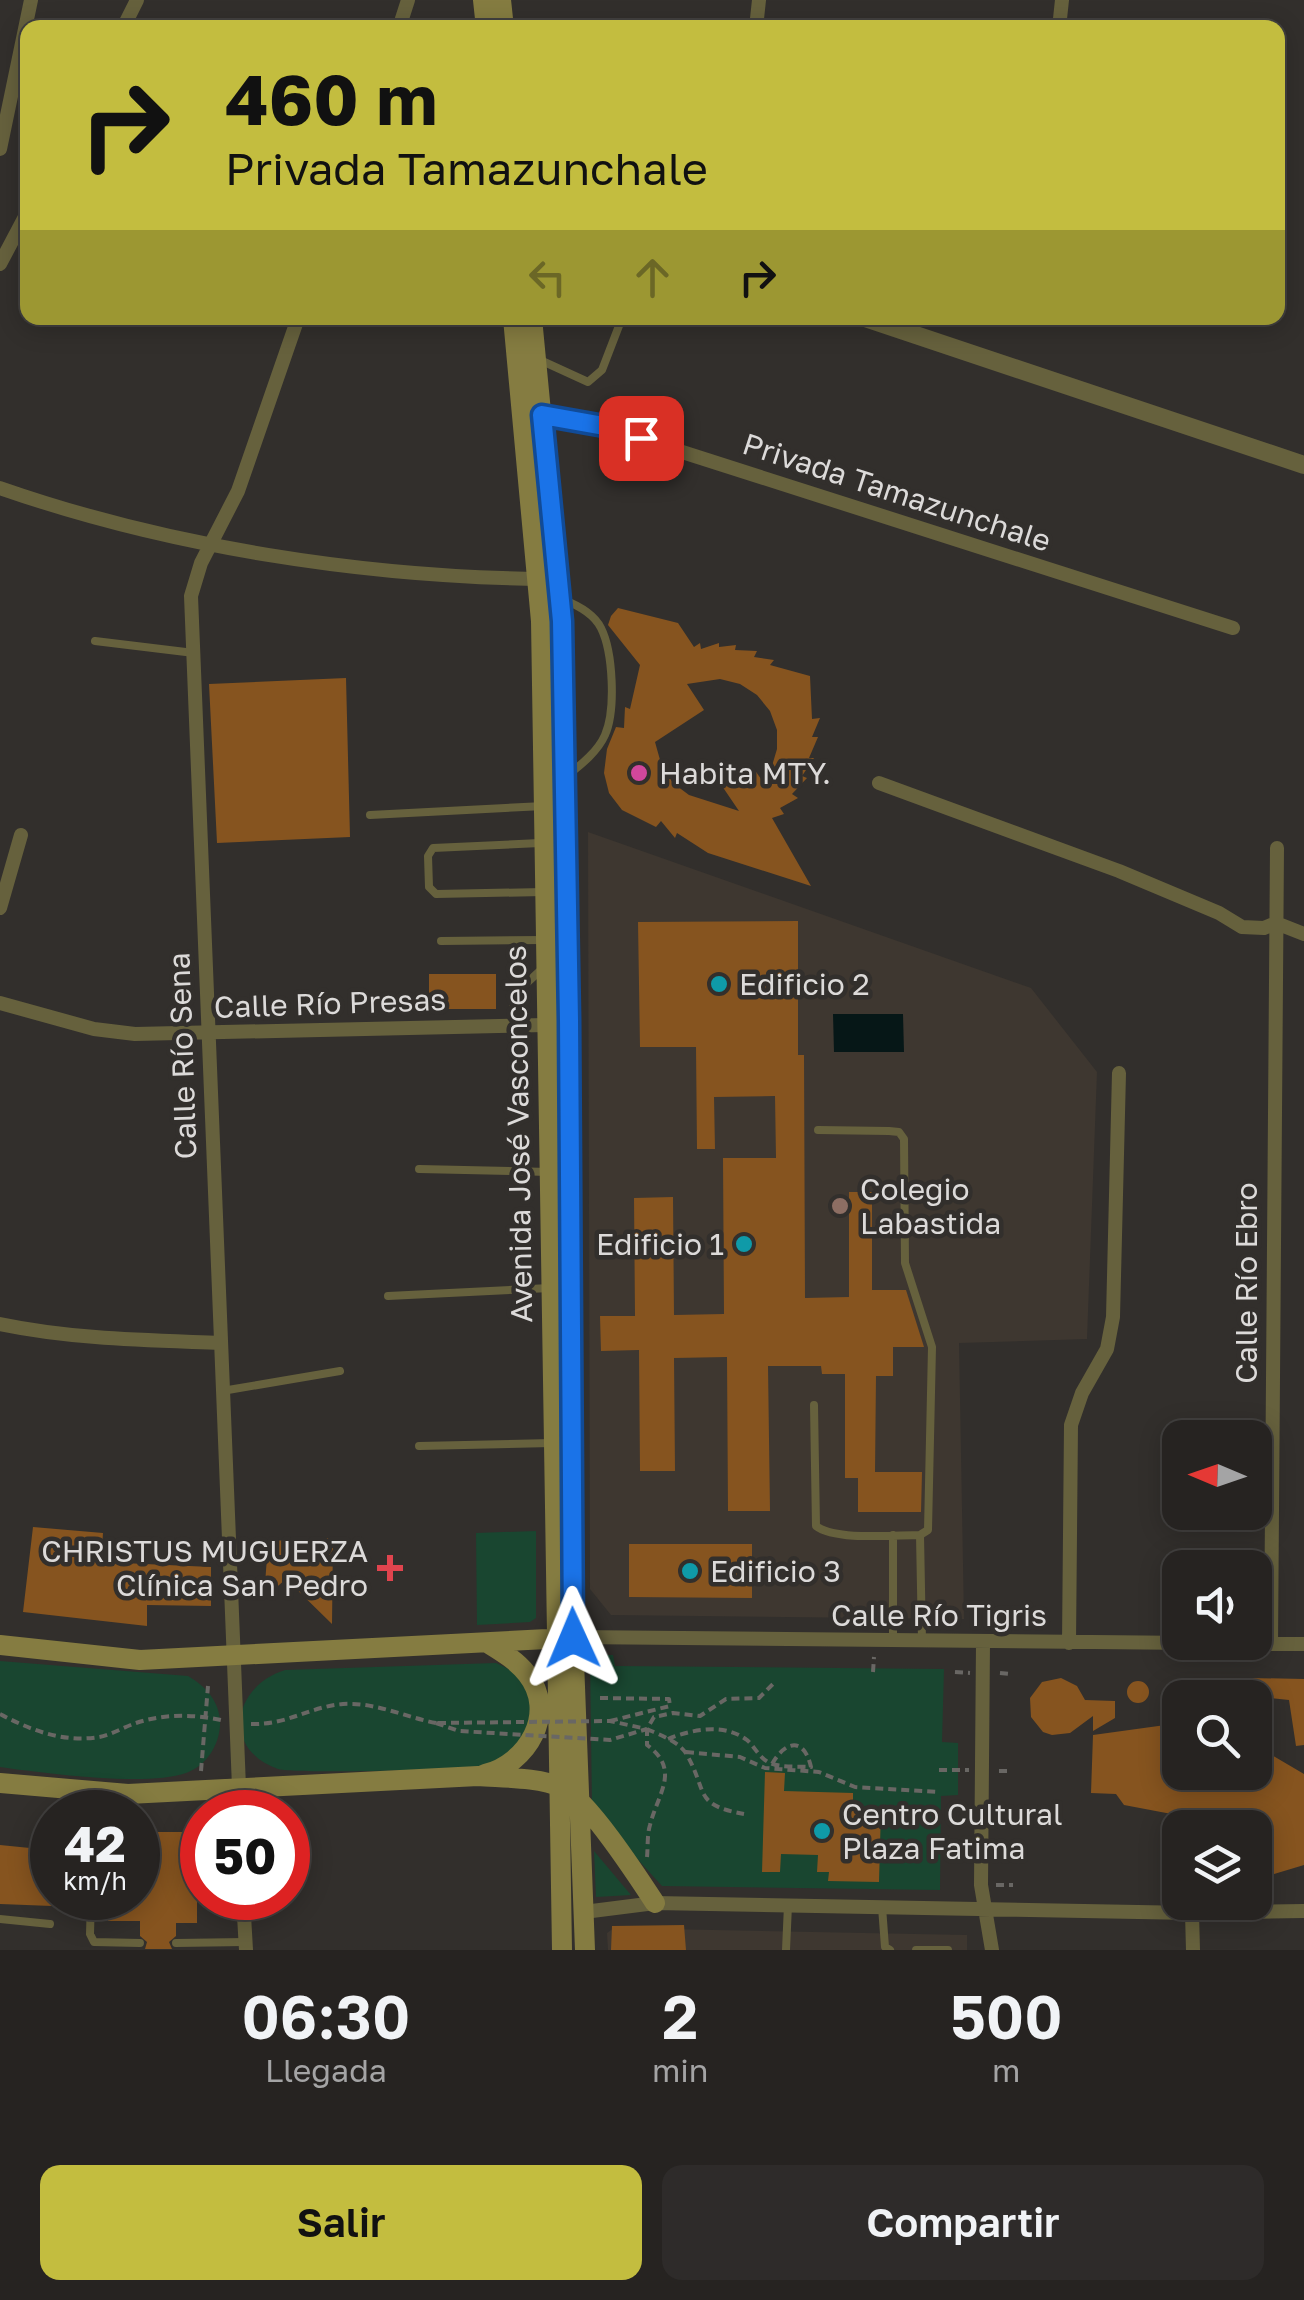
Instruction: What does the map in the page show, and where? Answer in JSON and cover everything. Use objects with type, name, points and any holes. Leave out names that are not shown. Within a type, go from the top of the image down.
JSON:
[{"type":"main road","name":"Avenida José Vasconcelos","points":[[515,325],[532,416],[552,585],[565,778],[559,1172],[564,1638],[558,1787],[562,1950]]},
{"type":"main road","name":"Avenida José Vasconcelos","points":[[532,416],[536,358],[533,325]]},
{"type":"main road","name":"Avenida José Vasconcelos","points":[[552,585],[544,806],[545,966],[546,1025],[559,1172],[550,1288],[562,1443]]},
{"type":"main road","name":"Avenida José Vasconcelos","points":[[564,1638],[580,1802],[585,1950]]},
{"type":"main road","points":[[0,1645],[140,1660],[564,1638]]},
{"type":"main road","points":[[478,1776],[500,1770],[522,1755],[535,1732],[539,1710],[529,1676],[509,1656],[488,1644]]},
{"type":"main road","points":[[239,1790],[478,1776],[558,1787],[580,1802],[655,1903]]},
{"type":"main road","points":[[1,1789],[30,1793]]},
{"type":"street","points":[[0,149],[20,53]]},
{"type":"street","points":[[0,264],[20,225]]},
{"type":"street","name":"Calle Río Sena","points":[[239,1790],[193,585],[240,484],[296,325]]},
{"type":"street","points":[[886,325],[1304,465]]},
{"type":"street","name":"Privada Tamazunchale","points":[[532,416],[604,426],[1233,628]]},
{"type":"street","points":[[0,488],[98,517],[296,558],[552,585]]},
{"type":"street","points":[[878,783],[1119,872],[1219,913],[1242,927],[1264,928],[1276,923],[1304,934]]},
{"type":"street","points":[[0,908],[21,835]]},
{"type":"street","name":"Calle Río Ebro","points":[[1272,1550],[1278,848]]},
{"type":"street","name":"Calle Río Presas","points":[[0,1003],[94,1029],[135,1034],[546,1025]]},
{"type":"street","points":[[1069,1643],[1070,1445],[1075,1409],[1108,1349],[1113,1316],[1119,1073]]},
{"type":"street","points":[[0,1324],[109,1338],[220,1343]]},
{"type":"street","name":"Calle Río Tigris","points":[[564,1638],[1162,1643]]},
{"type":"street","points":[[983,1643],[981,1884],[992,1950]]},
{"type":"street","name":"Calle Río Tigris","points":[[1272,1644],[1304,1644]]},
{"type":"street","points":[[584,1912],[655,1903],[1162,1912]]},
{"type":"street","points":[[1272,1912],[1304,1912]]},
{"type":"street","points":[[244,1920],[245,1946]]},
{"type":"street","points":[[1192,1920],[1192,1950]]},
{"type":"lane","points":[[536,358],[588,382],[602,370],[619,325]]},
{"type":"lane","points":[[552,585],[600,626],[609,657],[611,686],[604,737],[585,762],[565,778]]},
{"type":"lane","points":[[96,641],[194,653]]},
{"type":"lane","points":[[370,815],[544,806]]},
{"type":"lane","points":[[544,843],[435,848],[428,856],[429,887],[436,894],[545,892]]},
{"type":"lane","points":[[441,942],[545,940]]},
{"type":"lane","points":[[518,990],[545,966]]},
{"type":"lane","points":[[512,1001],[514,1025]]},
{"type":"lane","points":[[814,1405],[816,1526],[825,1533],[920,1535],[928,1530],[932,1347],[906,1263],[904,1139],[899,1132],[888,1130],[818,1130]]},
{"type":"lane","points":[[419,1169],[559,1172]]},
{"type":"lane","points":[[388,1296],[550,1288]]},
{"type":"lane","points":[[222,1390],[340,1371]]},
{"type":"lane","points":[[419,1446],[562,1443]]},
{"type":"lane","points":[[893,1535],[893,1641]]},
{"type":"lane","points":[[920,1535],[922,1642]]},
{"type":"lane","points":[[786,1950],[788,1905]]},
{"type":"lane","points":[[882,1906],[885,1946],[890,1950]]},
{"type":"lane","points":[[0,1919],[50,1924]]},
{"type":"lane","points":[[90,1920],[94,1942],[140,1943]]},
{"type":"lane","points":[[176,1943],[245,1946]]},
{"type":"lane","points":[[916,1950],[948,1950]]},
{"type":"path","points":[[646,1863],[649,1828],[666,1773],[660,1755],[647,1745],[647,1729],[654,1717],[673,1712],[700,1716],[726,1700],[758,1698],[774,1683]]},
{"type":"path","points":[[201,1771],[208,1686]]},
{"type":"path","points":[[600,1698],[669,1699],[670,1706],[610,1721]]},
{"type":"path","points":[[0,1714],[28,1729],[67,1737],[100,1737],[155,1716],[282,1723],[311,1710],[343,1704],[373,1705],[459,1731],[610,1740],[647,1729]]},
{"type":"path","points":[[436,1723],[610,1721],[647,1729],[686,1752],[706,1800],[720,1810],[744,1814]]},
{"type":"path","points":[[668,1738],[698,1730],[732,1732],[772,1764],[811,1767],[808,1754],[800,1746],[790,1745],[781,1749],[772,1764]]},
{"type":"path","points":[[686,1752],[740,1757],[765,1768],[819,1772],[855,1787],[939,1792]]},
{"type":"shaded area","name":"Colegio Labastida","points":[[588,832],[1031,988],[1097,1072],[1087,1339],[959,1343],[964,1619],[611,1615],[590,1589]]},
{"type":"shaded area","points":[[833,1014],[903,1014],[904,1052],[834,1052]]},
{"type":"shaded area","points":[[614,1928],[967,1935],[967,1950],[608,1950],[607,1933]]},
{"type":"green space","points":[[536,1531],[536,1618],[530,1622],[477,1625],[476,1533]]},
{"type":"green space","points":[[590,1655],[613,1655],[615,1666],[944,1669],[942,1742],[958,1743],[958,1795],[941,1796],[940,1890],[662,1886],[592,1809]]},
{"type":"green space","points":[[0,1661],[188,1676],[215,1702],[220,1717],[217,1740],[200,1766],[169,1777],[94,1778],[0,1767]]},
{"type":"green space","points":[[496,1663],[509,1669],[525,1685],[530,1716],[526,1741],[486,1765],[382,1771],[278,1769],[260,1760],[241,1733],[245,1703],[254,1689],[285,1670]]},
{"type":"green space","points":[[594,1851],[631,1895],[596,1897]]},
{"type":"building","points":[[618,608],[678,623],[694,647],[700,643],[701,649],[719,643],[719,647],[736,645],[735,650],[757,651],[754,657],[774,660],[770,665],[810,676],[812,719],[820,718],[812,737],[818,737],[809,758],[814,758],[802,776],[807,778],[792,794],[798,798],[780,808],[784,814],[772,818],[811,886],[708,853],[677,833],[675,838],[661,821],[656,827],[622,810],[609,793],[604,773],[607,749],[616,727],[624,728],[625,707],[630,709],[640,665],[608,625]],"holes":[[[720,679],[740,684],[757,695],[770,711],[777,730],[777,749],[766,786],[752,766],[722,786],[739,811],[689,795],[673,783],[662,767],[655,742],[704,710],[687,684]]]},
{"type":"building","points":[[346,678],[350,837],[217,843],[209,684]]},
{"type":"building","name":"Edificio 1","points":[[798,921],[798,1055],[804,1055],[805,1298],[849,1297],[849,1192],[872,1192],[872,1290],[906,1290],[924,1347],[893,1347],[893,1376],[876,1376],[875,1472],[922,1472],[921,1512],[858,1512],[858,1478],[845,1478],[845,1374],[822,1374],[821,1366],[768,1366],[770,1511],[728,1511],[727,1357],[674,1358],[675,1471],[640,1471],[639,1350],[601,1351],[600,1316],[635,1316],[634,1198],[673,1197],[674,1315],[724,1314],[723,1158],[776,1158],[775,1096],[714,1097],[715,1149],[697,1149],[696,1047],[640,1047],[638,922]]},
{"type":"building","points":[[429,974],[496,974],[496,1009],[429,1009]]},
{"type":"building","points":[[33,1527],[103,1533],[101,1562],[211,1567],[211,1606],[147,1605],[147,1626],[23,1612]]},
{"type":"building","points":[[333,1538],[332,1624],[286,1579],[264,1598],[267,1557],[247,1542]]},
{"type":"building","name":"Edificio 3","points":[[629,1544],[752,1544],[752,1598],[629,1597]]},
{"type":"building","points":[[1061,1678],[1077,1686],[1085,1700],[1115,1701],[1115,1718],[1093,1731],[1093,1716],[1070,1733],[1043,1732],[1031,1717],[1030,1698],[1042,1682]]},
{"type":"building","points":[[1304,1679],[1304,1745],[1296,1746],[1289,1700],[1272,1698],[1272,1680],[1250,1680]]},
{"type":"building","points":[[1138,1681],[1146,1684],[1146,1700],[1138,1703],[1130,1700],[1127,1692],[1130,1684]]},
{"type":"building","points":[[1162,1725],[1162,1790],[1272,1790],[1272,1755],[1304,1774],[1304,1865],[1272,1875],[1272,1810],[1162,1812],[1124,1805],[1116,1794],[1091,1793],[1093,1735]]},
{"type":"building","name":"Centro Cultural Plaza Fatima","points":[[765,1772],[785,1773],[784,1791],[853,1793],[853,1808],[881,1809],[879,1882],[828,1881],[829,1872],[817,1872],[818,1855],[781,1854],[780,1872],[762,1872]]},
{"type":"building","points":[[160,1832],[180,1832],[180,1920],[197,1923],[176,1923],[176,1936],[169,1942],[172,1949],[145,1949],[147,1942],[140,1936],[140,1921],[108,1921],[160,1920]]},
{"type":"building","points":[[0,1845],[30,1848],[30,1905],[0,1904]]},
{"type":"building","points":[[684,1925],[686,1950],[611,1950],[612,1926]]},
{"type":"place","name":"Habita MTY.","points":[[639,773]]},
{"type":"place","name":"Edificio 2","points":[[719,984]]},
{"type":"place","name":"Colegio Labastida","points":[[840,1206]]},
{"type":"place","name":"Edificio 1","points":[[744,1244]]},
{"type":"place","name":"CHRISTUS MUGUERZA Clínica San Pedro","points":[[390,1568]]},
{"type":"place","name":"Edificio 3","points":[[690,1571]]},
{"type":"place","name":"Centro Cultural Plaza Fatima","points":[[822,1831]]},
{"type":"route","points":[[573,1638],[562,621],[542,415],[604,426],[641,438]]}]
